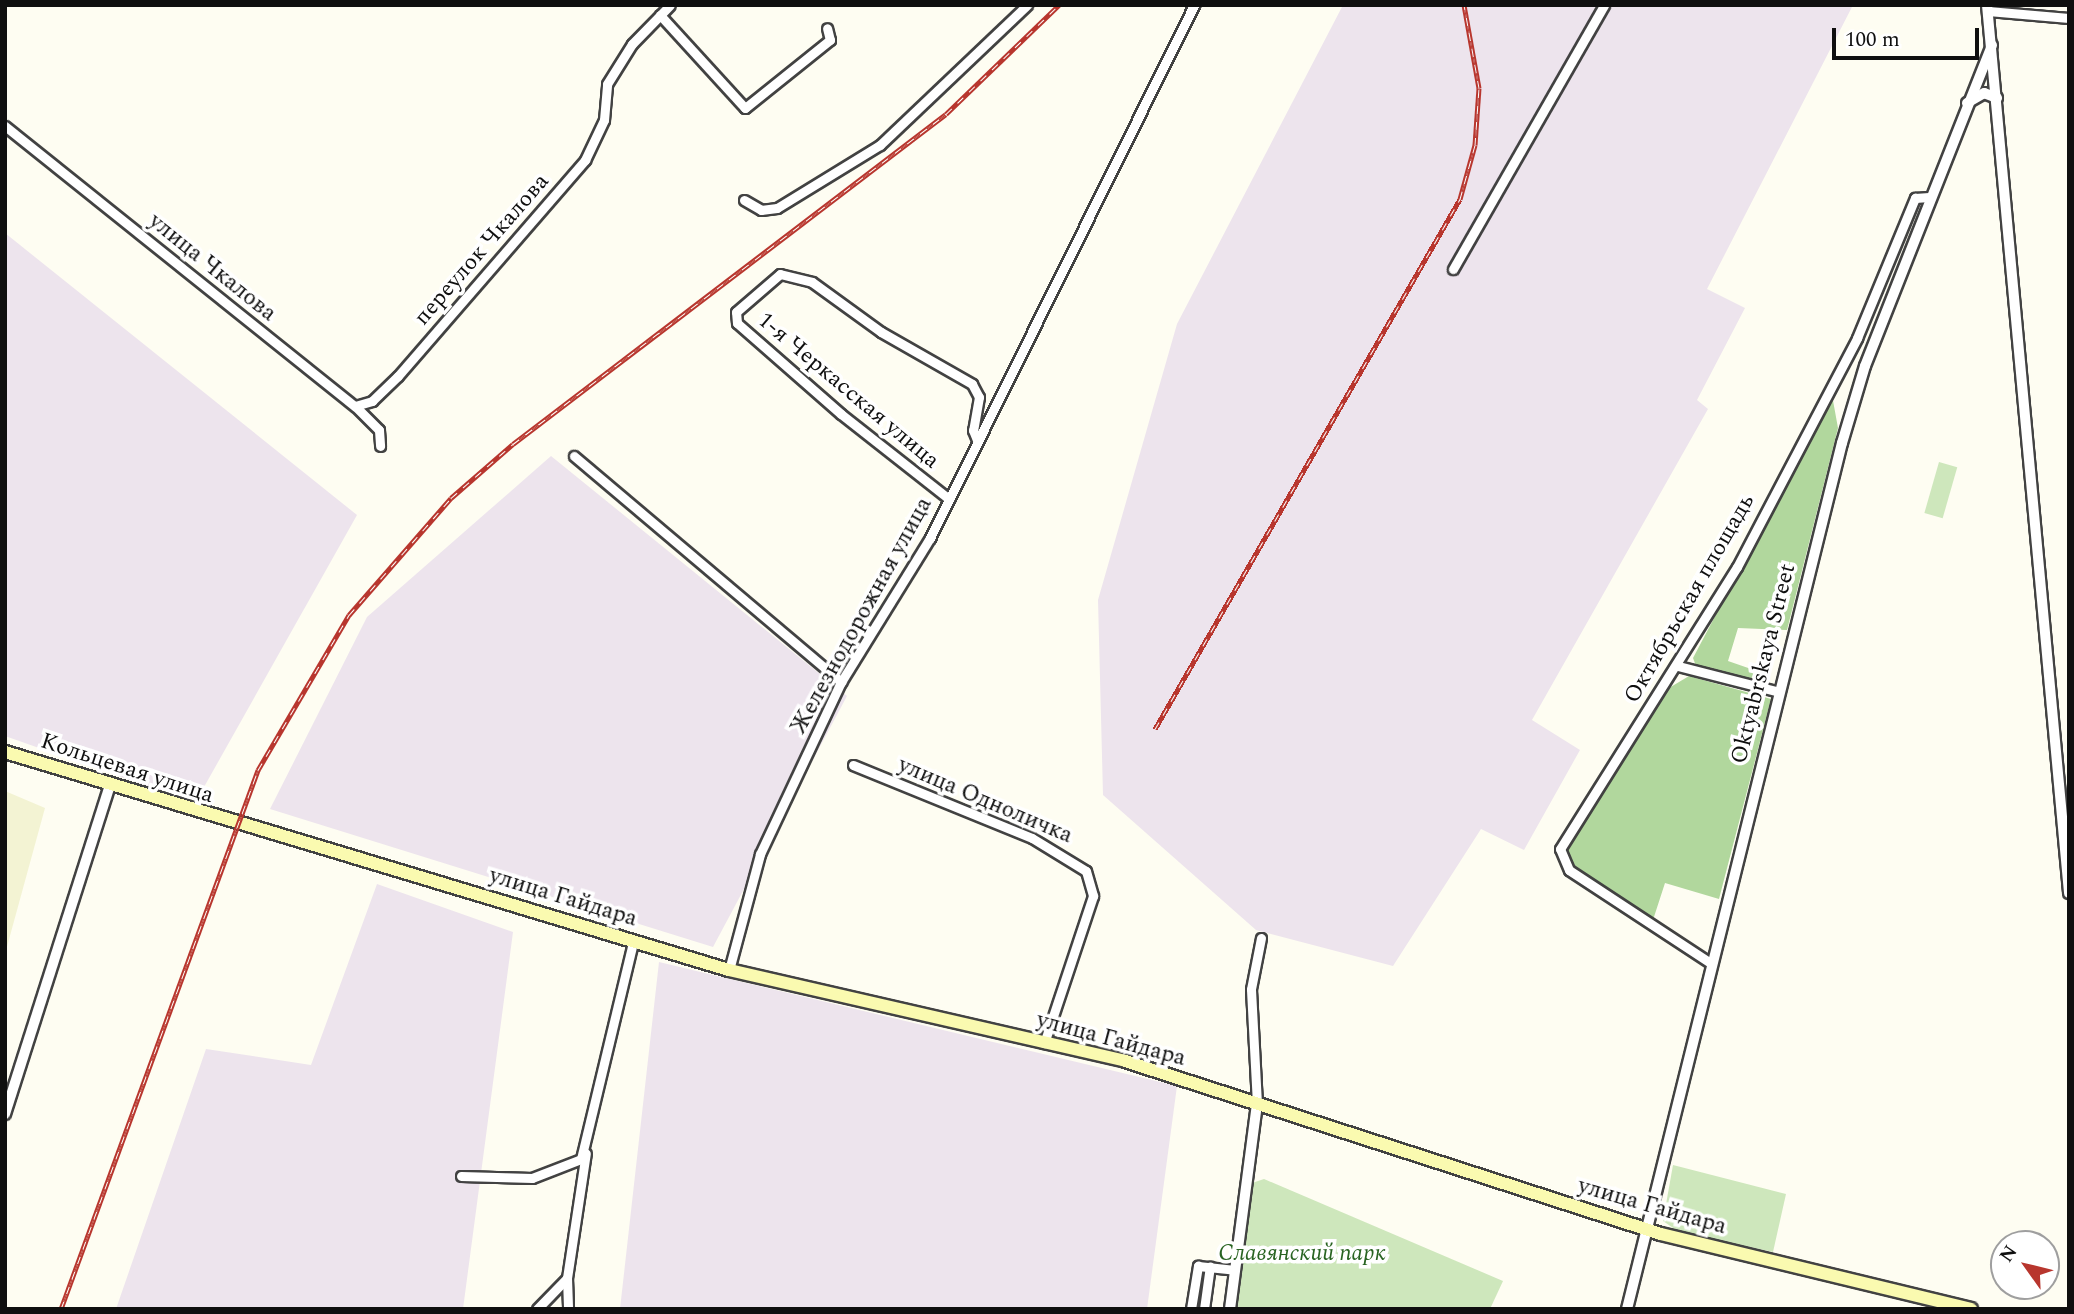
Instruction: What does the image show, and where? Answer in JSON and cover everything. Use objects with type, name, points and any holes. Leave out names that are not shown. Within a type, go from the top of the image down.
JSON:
[{"type":"main road","name":"Кольцевая улица","points":[[5,752],[108,788],[236,826]]},
{"type":"main road","name":"улица Гайдара","points":[[236,826],[729,970],[1125,1061],[1646,1229],[1971,1309]]},
{"type":"street","points":[[670,5],[660,15],[744,108],[827,43],[827,28]]},
{"type":"street","points":[[744,200],[761,210],[777,208],[880,145],[1027,5]]},
{"type":"street","name":"Железнодорожная улица","points":[[729,970],[760,854],[841,682],[949,499],[1194,5]]},
{"type":"street","points":[[1453,269],[1604,5]]},
{"type":"street","points":[[2069,18],[1987,8],[2069,893]]},
{"type":"street","name":"переулок Чкалова","points":[[355,406],[372,401],[398,376],[584,160],[604,120],[604,94],[632,44],[660,15]]},
{"type":"street","name":"Oktyabrskaya Street","points":[[1627,1309],[1779,692],[1865,366],[1929,197],[1992,46]]},
{"type":"street","points":[[1966,104],[1984,93],[1997,98]]},
{"type":"street","name":"улица Чкалова","points":[[5,125],[355,406],[379,430],[380,446]]},
{"type":"street","name":"Октябрьская площадь","points":[[1712,964],[1561,859],[1563,841],[1678,666],[1857,338],[1915,198],[1929,197]]},
{"type":"street","name":"1-я Черкасская улица","points":[[949,499],[831,406],[737,323],[736,312],[780,274],[812,282],[881,332],[972,384],[979,397],[977,440]]},
{"type":"street","points":[[574,456],[841,682]]},
{"type":"street","points":[[1678,666],[1779,692]]},
{"type":"street","name":"улица Одноличка","points":[[853,765],[1032,838],[1086,872],[1093,896],[1044,1043]]},
{"type":"street","points":[[5,1114],[108,788]]},
{"type":"street","points":[[1230,1309],[1257,1104],[1251,989],[1261,938]]},
{"type":"street","points":[[568,1309],[567,1278],[586,1152],[633,942]]},
{"type":"street","points":[[461,1176],[532,1178],[577,1164],[586,1152]]},
{"type":"street","points":[[1191,1309],[1196,1268],[1210,1266],[1235,1270]]},
{"type":"street","points":[[1204,1309],[1210,1266]]},
{"type":"street","points":[[537,1309],[567,1278]]},
{"type":"shaded area","points":[[1343,5],[1853,5],[1707,289],[1745,308],[1697,400],[1708,409],[1532,720],[1580,750],[1524,850],[1481,829],[1393,966],[1256,930],[1103,795],[1098,600],[1177,324]]},
{"type":"shaded area","points":[[5,233],[357,515],[195,803],[5,736]]},
{"type":"shaded area","points":[[551,456],[847,696],[713,947],[270,809],[367,617]]},
{"type":"shaded area","points":[[377,884],[513,932],[463,1309],[116,1309],[206,1049],[311,1065]]},
{"type":"shaded area","points":[[659,962],[1177,1086],[1147,1309],[620,1309]]},
{"type":"green space","points":[[1832,395],[1838,428],[1787,630],[1738,628],[1728,661],[1754,670],[1751,681],[1696,666],[1693,658]]},
{"type":"green space","points":[[1939,462],[1957,467],[1943,518],[1924,513]]},
{"type":"green space","points":[[1689,676],[1771,699],[1719,899],[1665,883],[1652,923],[1569,866],[1565,848],[1669,688]]},
{"type":"green space","points":[[5,791],[45,808],[5,954]]},
{"type":"green space","points":[[1673,1165],[1786,1194],[1773,1252],[1679,1232],[1663,1221]]},
{"type":"green space","name":"Славянский парк","points":[[1264,1179],[1503,1281],[1490,1309],[1237,1309],[1252,1183]]},
{"type":"railway","points":[[61,1309],[258,770],[349,615],[451,498],[513,444],[946,114],[1059,5]]},
{"type":"railway","points":[[1155,729],[1460,199],[1475,145],[1479,88],[1464,5]]}]
